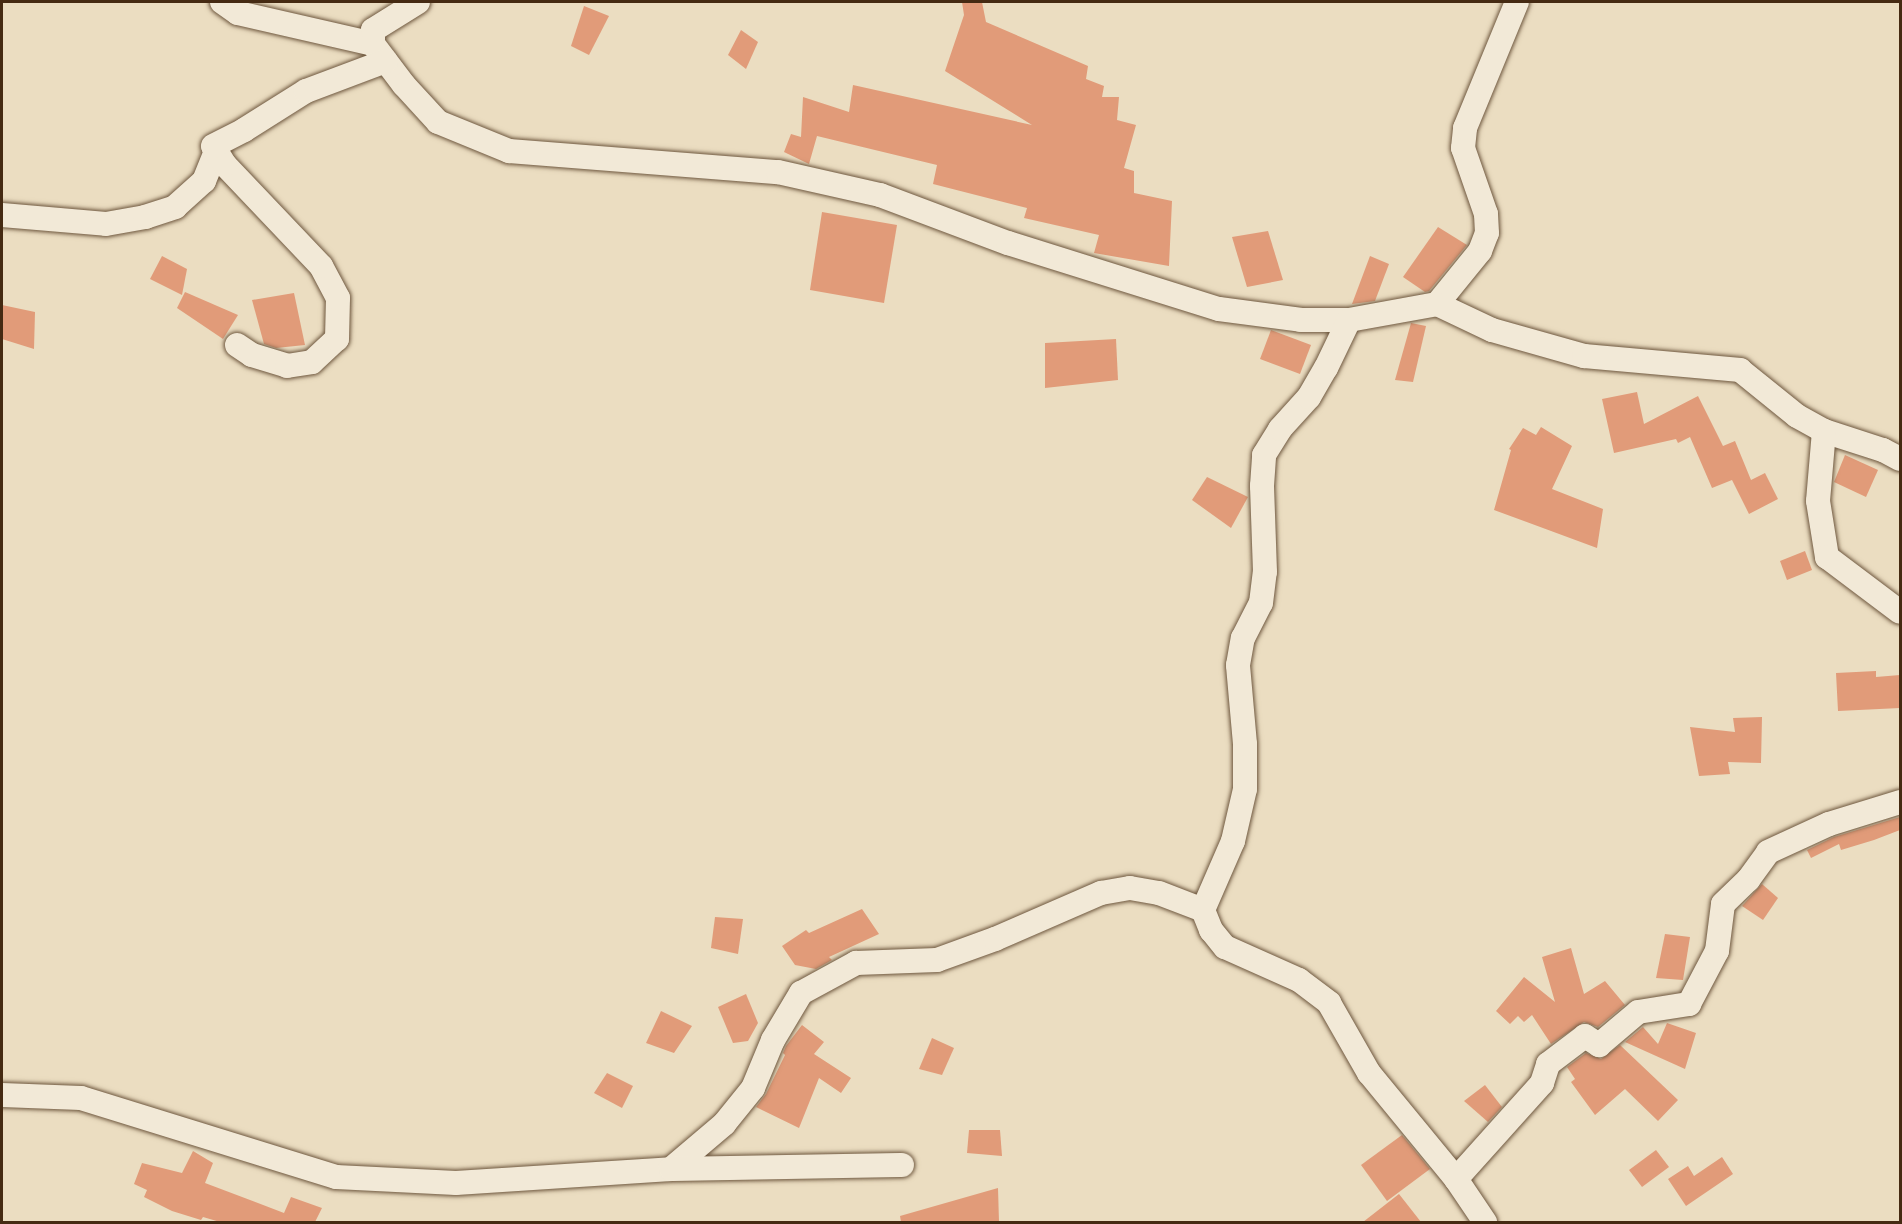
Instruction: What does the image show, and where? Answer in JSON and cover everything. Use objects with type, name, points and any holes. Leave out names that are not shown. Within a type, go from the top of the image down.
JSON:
[{"type":"street","points":[[222,2],[238,13],[380,53]]},
{"type":"street","points":[[418,2],[373,30],[380,53],[438,122],[509,151],[778,172],[879,195],[1008,243],[1219,309],[1301,320],[1349,320],[1437,304],[1492,330],[1584,356],[1740,370],[1797,416],[1824,431],[1883,450],[1900,459]]},
{"type":"street","points":[[1437,304],[1480,251],[1487,233],[1486,214],[1463,148],[1465,128],[1517,2]]},
{"type":"street","points":[[237,345],[252,355],[287,366],[312,362],[337,339],[338,298],[321,266],[225,165],[213,146],[244,130],[306,91],[380,53]]},
{"type":"street","points":[[2,215],[106,224],[145,217],[175,207],[204,181],[216,151]]},
{"type":"street","points":[[1349,320],[1309,397],[1280,429],[1264,455],[1262,486],[1265,572],[1261,603],[1243,638],[1238,665],[1245,744],[1245,789],[1233,841],[1203,910],[1211,930],[1226,947],[1299,980],[1329,1003],[1369,1073],[1456,1179],[1485,1222]]},
{"type":"street","points":[[1824,431],[1818,501],[1827,557],[1900,612]]},
{"type":"street","points":[[1456,1179],[1542,1083],[1548,1064],[1585,1036],[1599,1045],[1638,1012],[1689,1004],[1717,951],[1724,904],[1748,880],[1768,852],[1829,824],[1900,802]]},
{"type":"street","points":[[671,1169],[724,1124],[753,1088],[772,1040],[801,993],[856,963],[937,960],[995,939],[1101,893],[1130,888],[1159,893],[1203,910]]},
{"type":"street","points":[[2,1095],[81,1098],[336,1177],[456,1183],[671,1169],[902,1165]]},
{"type":"building","points":[[962,2],[982,2],[986,22],[1088,66],[1086,79],[1104,86],[1102,97],[1119,97],[1117,120],[1136,125],[1124,168],[1134,171],[1134,193],[1172,201],[1169,266],[1094,253],[1099,235],[1024,218],[1027,208],[933,184],[937,165],[817,136],[809,164],[784,152],[791,134],[801,137],[803,97],[849,112],[853,85],[1032,125],[945,71],[964,15]]},
{"type":"building","points":[[584,6],[609,16],[589,55],[571,46]]},
{"type":"building","points":[[741,30],[758,42],[746,69],[728,55]]},
{"type":"building","points":[[822,212],[897,225],[884,303],[810,290]]},
{"type":"building","points":[[1438,227],[1467,245],[1429,291],[1425,292],[1403,277]]},
{"type":"building","points":[[1268,231],[1283,280],[1247,287],[1232,237]]},
{"type":"building","points":[[162,256],[187,269],[182,295],[150,279]]},
{"type":"building","points":[[1370,256],[1389,264],[1375,301],[1352,304]]},
{"type":"building","points":[[185,292],[238,315],[223,339],[177,308]]},
{"type":"building","points":[[294,293],[305,345],[276,348],[264,344],[252,300]]},
{"type":"building","points":[[2,305],[35,312],[34,349],[2,339]]},
{"type":"building","points":[[1411,323],[1426,326],[1413,382],[1395,380]]},
{"type":"building","points":[[1271,330],[1311,345],[1300,374],[1260,359]]},
{"type":"building","points":[[1116,339],[1118,380],[1045,388],[1045,343]]},
{"type":"building","points":[[1637,392],[1644,424],[1698,396],[1723,446],[1735,441],[1751,480],[1765,473],[1778,499],[1749,514],[1732,480],[1712,488],[1690,437],[1678,443],[1676,439],[1614,453],[1602,399]]},
{"type":"building","points":[[1541,427],[1572,446],[1552,489],[1603,509],[1597,548],[1494,510],[1511,450],[1509,449],[1523,428],[1536,435]]},
{"type":"building","points":[[1845,455],[1878,470],[1866,497],[1834,482]]},
{"type":"building","points":[[1207,477],[1248,497],[1231,528],[1192,500]]},
{"type":"building","points":[[1805,551],[1812,570],[1787,580],[1780,561]]},
{"type":"building","points":[[1876,671],[1876,677],[1900,675],[1900,708],[1838,711],[1836,673]]},
{"type":"building","points":[[1762,717],[1761,763],[1728,762],[1730,774],[1699,776],[1690,727],[1735,732],[1733,718]]},
{"type":"building","points":[[1900,817],[1900,830],[1874,840],[1841,850],[1839,844],[1811,858],[1807,850],[1834,837]]},
{"type":"building","points":[[1762,884],[1778,898],[1763,920],[1742,906]]},
{"type":"building","points":[[862,909],[879,934],[829,957],[832,960],[816,969],[795,965],[782,946],[806,930],[809,933]]},
{"type":"building","points":[[715,917],[743,919],[738,954],[711,948]]},
{"type":"building","points":[[1665,934],[1690,937],[1683,980],[1656,978]]},
{"type":"building","points":[[1571,948],[1584,994],[1605,981],[1625,1005],[1598,1027],[1584,1022],[1551,1044],[1532,1015],[1524,1022],[1518,1016],[1510,1024],[1496,1011],[1524,977],[1555,1002],[1542,957]]},
{"type":"building","points":[[746,994],[758,1023],[748,1041],[733,1043],[718,1007]]},
{"type":"building","points":[[661,1011],[692,1026],[674,1053],[646,1043]]},
{"type":"building","points":[[1667,1023],[1696,1033],[1685,1069],[1625,1042],[1643,1027],[1658,1044]]},
{"type":"building","points":[[802,1025],[824,1042],[814,1054],[851,1078],[841,1093],[819,1078],[799,1128],[756,1107],[766,1094],[785,1055],[783,1053],[786,1046]]},
{"type":"building","points":[[932,1038],[954,1048],[942,1075],[919,1069]]},
{"type":"building","points":[[1620,1045],[1678,1100],[1658,1121],[1625,1089],[1595,1115],[1571,1082],[1575,1079],[1567,1067],[1586,1053],[1601,1059]]},
{"type":"building","points":[[607,1073],[633,1086],[622,1108],[594,1093]]},
{"type":"building","points":[[1485,1085],[1502,1107],[1488,1122],[1464,1101]]},
{"type":"building","points":[[969,1130],[1000,1130],[1002,1156],[967,1153]]},
{"type":"building","points":[[1402,1135],[1430,1169],[1387,1201],[1361,1165]]},
{"type":"building","points":[[1656,1150],[1669,1167],[1642,1187],[1629,1170]]},
{"type":"building","points":[[193,1151],[213,1163],[205,1183],[284,1213],[291,1197],[322,1208],[315,1222],[220,1222],[203,1217],[201,1220],[172,1211],[144,1197],[147,1190],[134,1184],[142,1163],[182,1173]]},
{"type":"building","points":[[1722,1157],[1733,1174],[1686,1206],[1668,1179],[1688,1166],[1694,1176]]},
{"type":"building","points":[[998,1188],[999,1222],[901,1222],[900,1216]]},
{"type":"building","points":[[1399,1194],[1421,1222],[1363,1222]]}]
